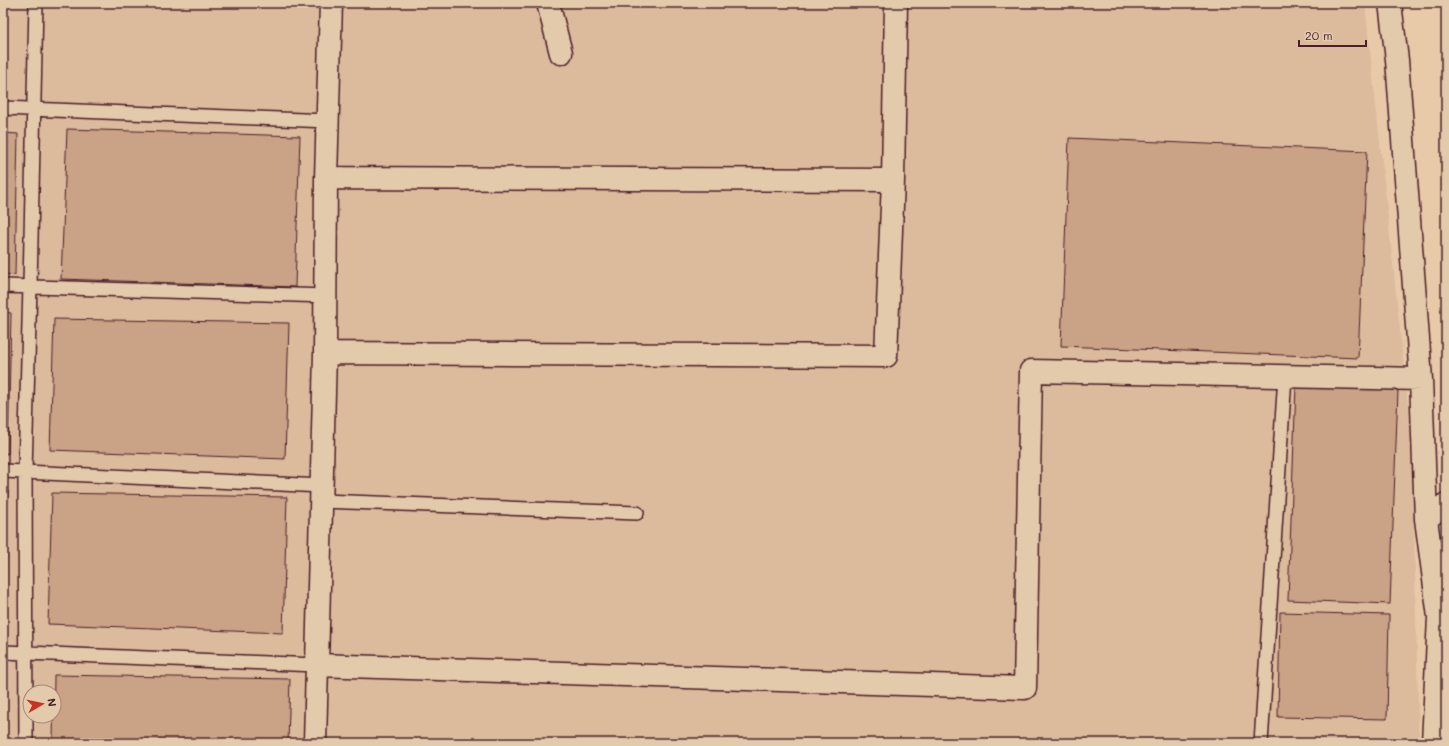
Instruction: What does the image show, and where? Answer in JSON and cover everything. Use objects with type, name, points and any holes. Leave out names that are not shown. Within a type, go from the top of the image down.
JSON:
[{"type":"street","points":[[315,743],[322,494],[326,296],[326,178],[331,3]]},
{"type":"street","points":[[548,3],[561,53]]},
{"type":"street","points":[[325,353],[886,356],[893,180],[896,3]]},
{"type":"street","points":[[1390,3],[1397,60],[1421,379],[1426,519],[1439,617],[1433,743]]},
{"type":"street","points":[[326,178],[893,180]]},
{"type":"street","points":[[317,665],[1024,688],[1031,371],[1421,379]]},
{"type":"street","points":[[1426,519],[1446,504]]},
{"type":"lane","points":[[26,743],[25,471],[36,3]]},
{"type":"lane","points":[[3,108],[328,121]]},
{"type":"lane","points":[[3,286],[326,296]]},
{"type":"lane","points":[[1261,743],[1285,376]]},
{"type":"lane","points":[[3,471],[25,471],[322,494],[637,513]]},
{"type":"lane","points":[[3,652],[317,665]]},
{"type":"shaded area","points":[[3,3],[1365,3],[1412,441],[1419,743],[3,743]]},
{"type":"building","points":[[67,129],[300,136],[295,287],[61,279]]},
{"type":"building","points":[[3,133],[18,134],[15,275],[3,274]]},
{"type":"building","points":[[1069,138],[1367,151],[1358,358],[1061,346]]},
{"type":"building","points":[[3,312],[11,313],[8,454],[3,453]]},
{"type":"building","points":[[54,319],[289,323],[285,459],[50,450]]},
{"type":"building","points":[[1296,386],[1398,390],[1390,604],[1288,600]]},
{"type":"building","points":[[3,491],[8,491],[5,632],[3,632]]},
{"type":"building","points":[[52,493],[287,497],[283,633],[48,624]]},
{"type":"building","points":[[1280,612],[1389,615],[1387,719],[1278,717]]},
{"type":"building","points":[[54,675],[290,679],[288,743],[53,743],[53,724],[62,724],[62,684],[54,684]]}]
